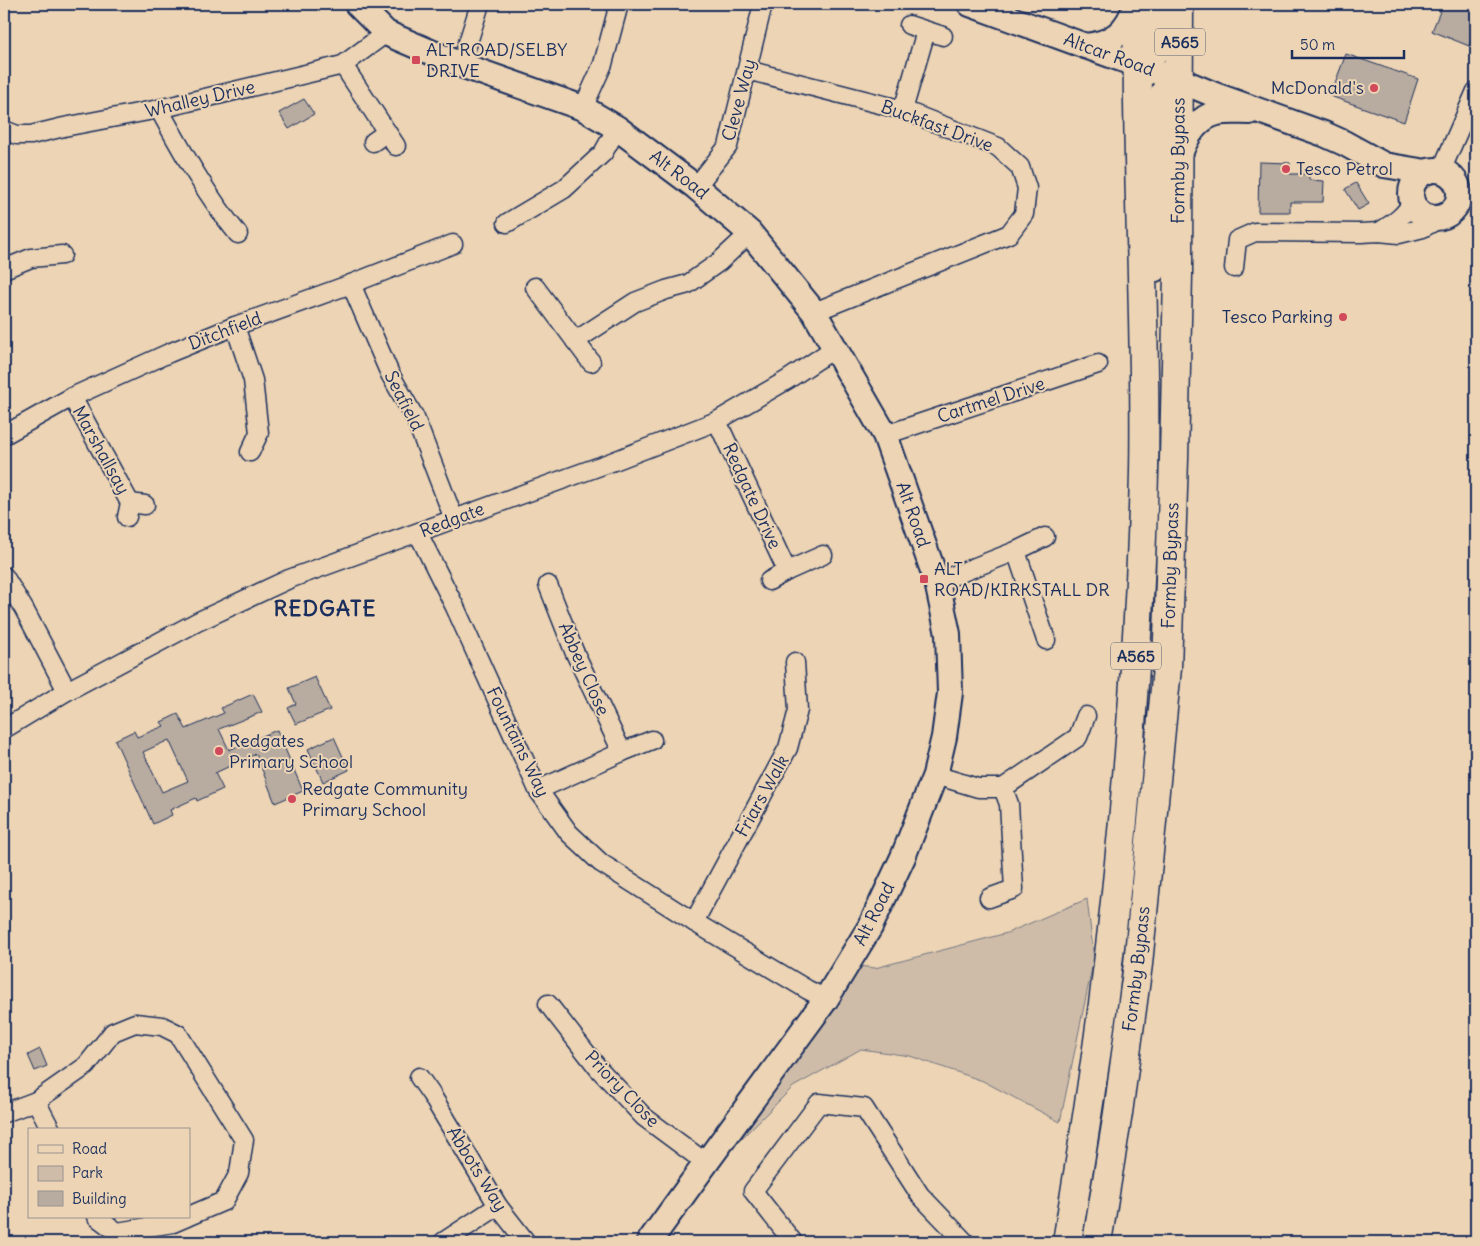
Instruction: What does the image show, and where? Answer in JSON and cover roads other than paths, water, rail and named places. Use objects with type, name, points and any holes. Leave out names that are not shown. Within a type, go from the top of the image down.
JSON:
[{"type":"highway","name":"Formby Bypass","points":[[1067,1242],[1094,1073],[1112,924],[1135,681],[1144,472],[1144,362],[1137,4]]},
{"type":"highway","name":"Formby Bypass","points":[[1096,1242],[1118,1113],[1138,964],[1167,668],[1175,439],[1180,4]]},
{"type":"street","name":"Alt Road","points":[[357,4],[386,33],[461,65],[583,108],[618,128],[696,187],[750,233],[814,312],[885,435],[937,582],[948,634],[950,693],[944,738],[935,775],[903,857],[870,927],[826,999],[649,1242]]},
{"type":"street","points":[[461,65],[480,4]]},
{"type":"street","points":[[583,108],[603,64],[619,4]]},
{"type":"street","name":"Cleve Way","points":[[696,187],[728,146],[763,4]]},
{"type":"street","name":"Altcar Road","points":[[970,4],[1337,140],[1384,165],[1449,178]]},
{"type":"street","points":[[1085,46],[1104,42],[1115,37],[1127,24],[1137,4]]},
{"type":"street","points":[[1137,65],[1151,58],[1159,42],[1162,4]]},
{"type":"street","points":[[909,25],[943,36]]},
{"type":"street","points":[[903,110],[926,30]]},
{"type":"street","name":"Whalley Drive","points":[[4,130],[17,135],[30,135],[159,109],[343,65],[386,33]]},
{"type":"street","points":[[343,65],[385,140]]},
{"type":"street","name":"Buckfast Drive","points":[[747,70],[903,110],[998,147],[1020,167],[1027,188],[1024,214],[1009,234],[814,312]]},
{"type":"street","points":[[1144,362],[1155,302],[1158,110],[1168,85],[1179,80]]},
{"type":"street","points":[[1234,268],[1237,240],[1256,232],[1379,232],[1399,234],[1423,228],[1447,214],[1458,200],[1459,194],[1449,178],[1476,92]]},
{"type":"street","points":[[159,109],[190,166],[216,220],[238,234]]},
{"type":"street","points":[[1179,157],[1191,132],[1207,117],[1222,113],[1263,112]]},
{"type":"street","points":[[508,223],[564,189],[602,153],[618,128]]},
{"type":"street","name":"Altcar Road","points":[[1384,165],[1389,175],[1412,198]]},
{"type":"street","points":[[1379,232],[1400,218],[1410,206],[1415,181],[1419,176],[1449,178]]},
{"type":"street","points":[[1412,198],[1416,208],[1421,213],[1436,218],[1476,205]]},
{"type":"street","points":[[575,341],[635,302],[688,284],[719,262],[750,233]]},
{"type":"street","points":[[32,258],[44,244]]},
{"type":"street","name":"Ditchfield","points":[[4,435],[72,398],[169,353],[235,326],[453,245]]},
{"type":"street","points":[[4,268],[32,258],[62,255]]},
{"type":"street","name":"Seafield","points":[[352,284],[390,374],[415,418],[454,519]]},
{"type":"street","points":[[535,287],[591,362]]},
{"type":"street","points":[[235,326],[253,380],[266,437],[250,452]]},
{"type":"street","name":"Redgate","points":[[4,729],[67,691],[197,622],[289,579],[614,461],[717,421],[787,380],[835,348]]},
{"type":"street","name":"Cartmel Drive","points":[[885,435],[1098,364]]},
{"type":"street","name":"Marshallsay","points":[[72,398],[134,509]]},
{"type":"street","name":"Redgate Drive","points":[[717,421],[787,571]]},
{"type":"street","name":"Fountains Way","points":[[418,533],[455,607],[538,790],[569,833],[601,863],[694,922],[826,999]]},
{"type":"street","points":[[937,582],[1016,551],[1045,537]]},
{"type":"street","points":[[1016,551],[1046,640]]},
{"type":"street","name":"Redgate Drive","points":[[769,581],[823,555]]},
{"type":"street","points":[[4,576],[24,609],[67,691]]},
{"type":"street","name":"Abbey Close","points":[[548,585],[574,651],[622,752]]},
{"type":"street","name":"Friars Walk","points":[[694,922],[788,748],[798,710],[796,662]]},
{"type":"street","points":[[935,775],[978,788],[1003,788],[1078,737],[1086,716]]},
{"type":"street","points":[[538,790],[652,740]]},
{"type":"street","points":[[989,898],[1014,889],[1009,804],[1003,788]]},
{"type":"street","name":"Priory Close","points":[[548,1004],[598,1068],[644,1117],[706,1163]]},
{"type":"street","points":[[4,1113],[36,1101],[86,1066],[113,1032],[135,1023],[162,1026],[178,1034],[244,1140],[239,1173],[224,1201],[190,1216]]},
{"type":"street","name":"Abbots Way","points":[[419,1078],[424,1097],[498,1206],[526,1242]]},
{"type":"street","points":[[36,1101],[50,1128]]},
{"type":"street","points":[[794,1242],[753,1191],[819,1103],[864,1108],[920,1195],[965,1242]]},
{"type":"street","points":[[444,1242],[498,1206]]},
{"type":"street","points":[[98,1218],[117,1232],[173,1223],[186,1218]]},
{"type":"place","name":"ALT ROAD/SELBY DRIVE","points":[[416,60]]},
{"type":"place","name":"McDonald's","points":[[1374,88]]},
{"type":"place","name":"Tesco Petrol","points":[[1286,169]]},
{"type":"place","name":"Tesco Parking","points":[[1343,317]]},
{"type":"place","name":"ALT ROAD/KIRKSTALL DR","points":[[924,579]]},
{"type":"place","name":"Redgates Primary School","points":[[219,751]]},
{"type":"place","name":"Redgate Community Primary School","points":[[292,799]]},
{"type":"district","name":"REDGATE","points":[[325,608]]}]
